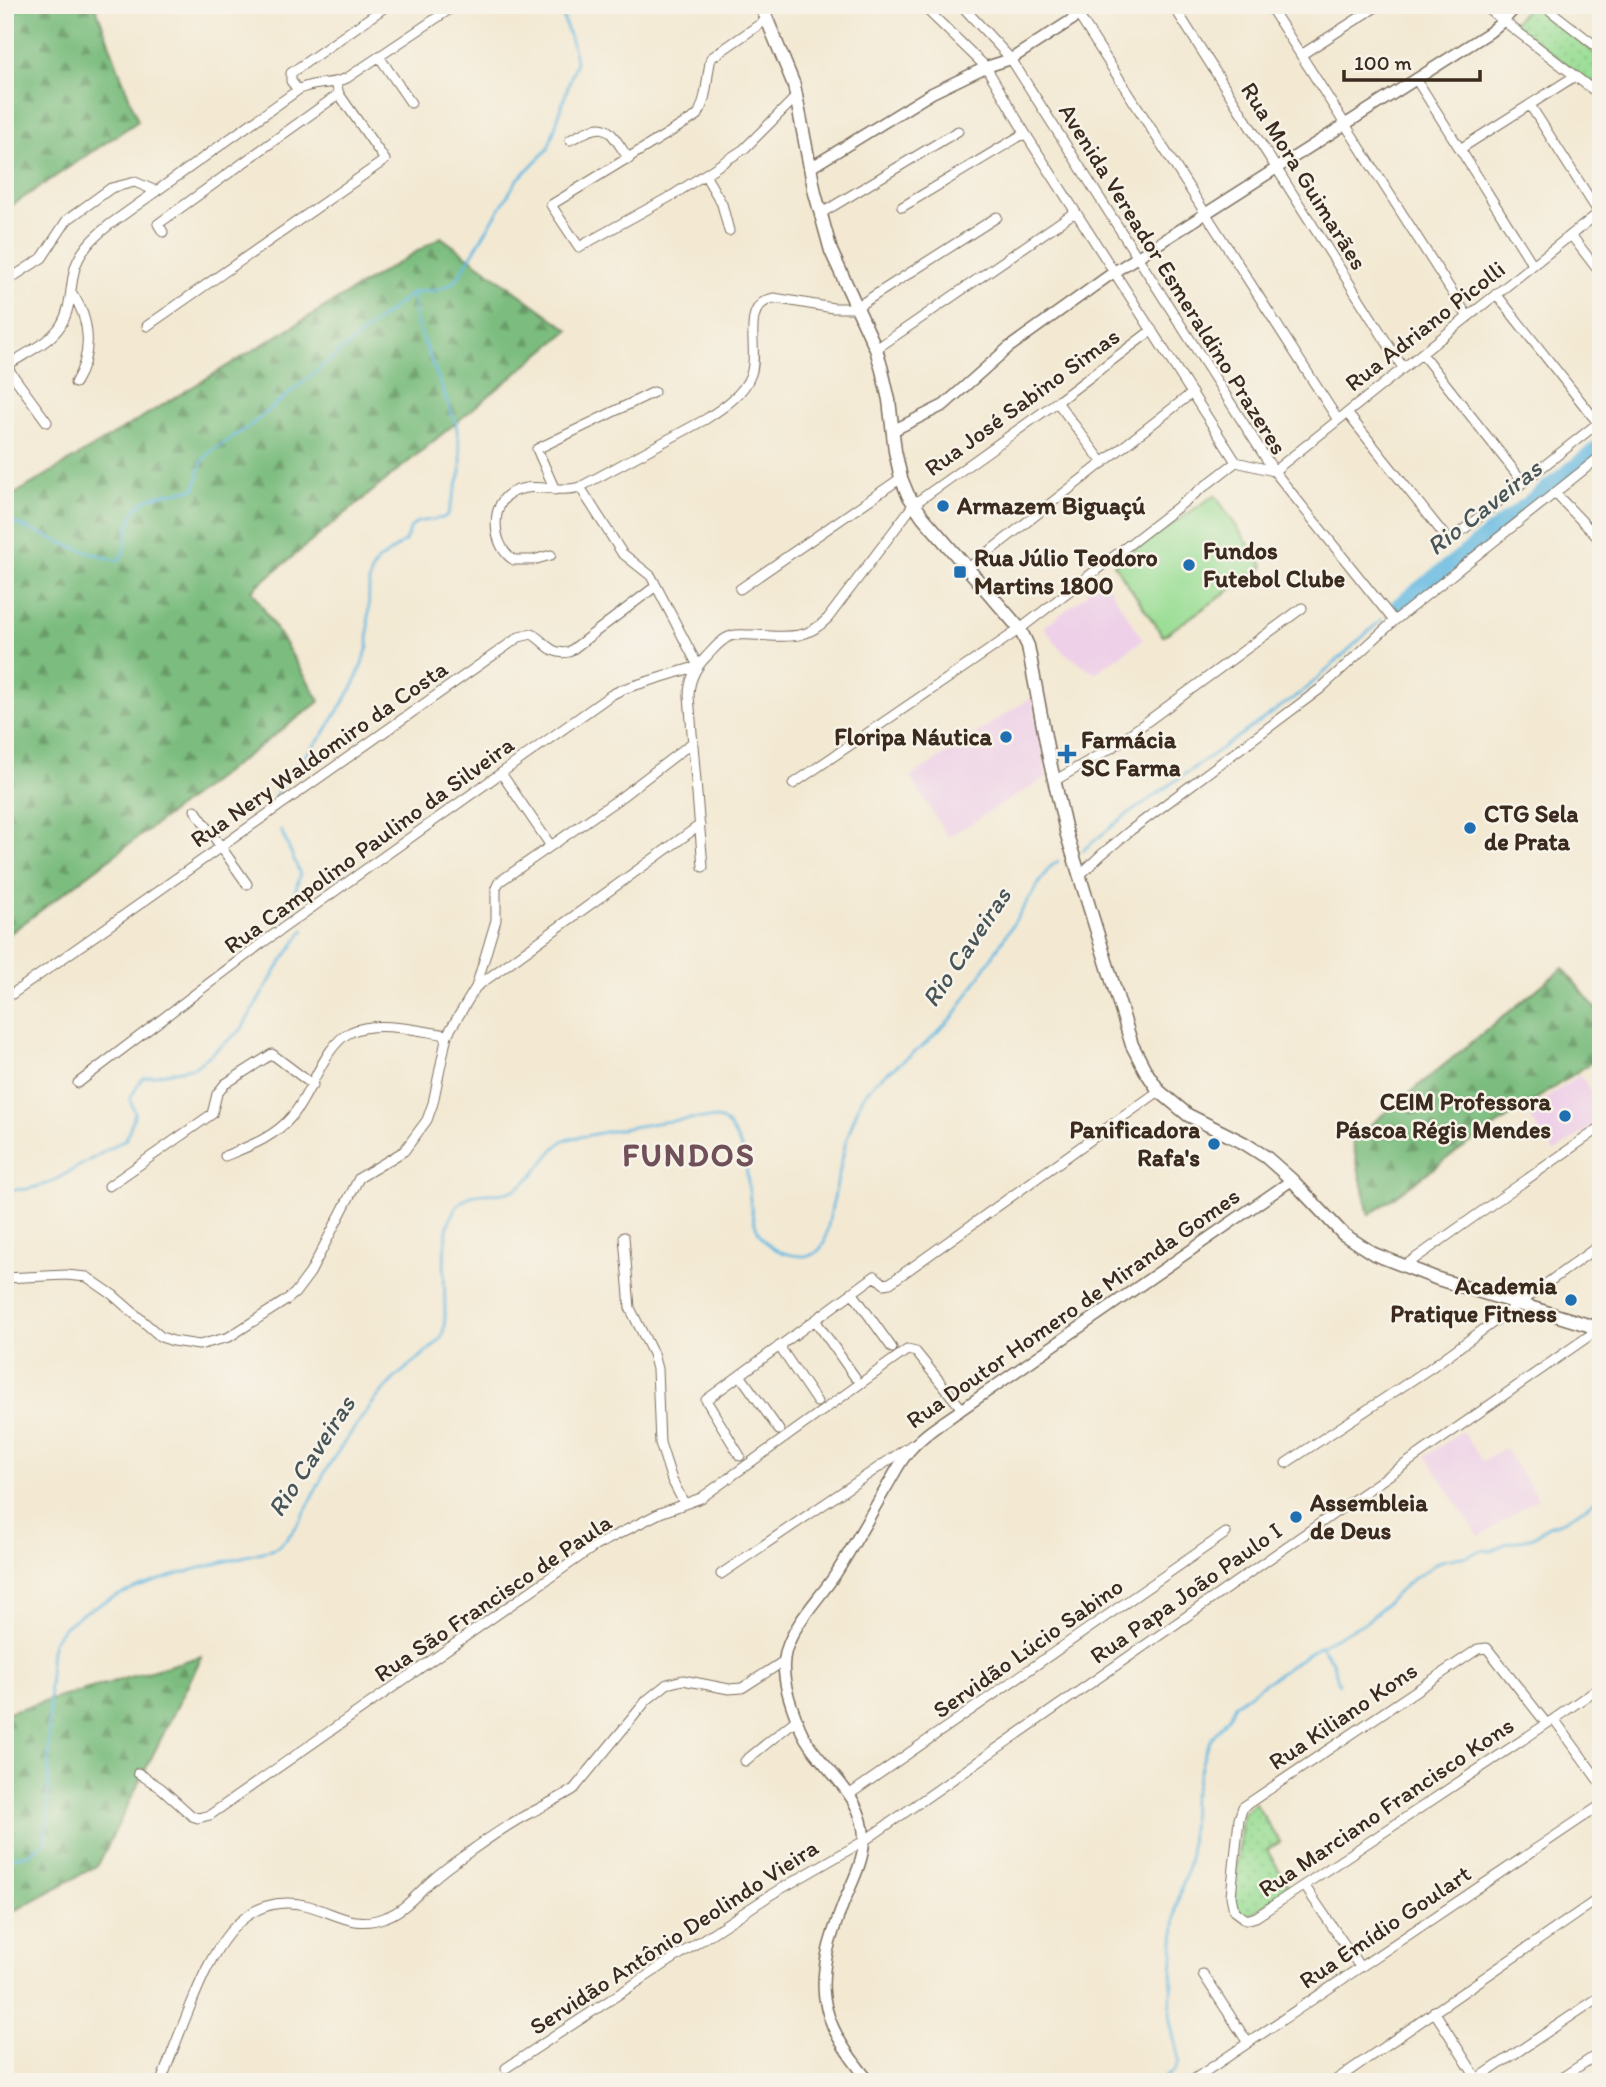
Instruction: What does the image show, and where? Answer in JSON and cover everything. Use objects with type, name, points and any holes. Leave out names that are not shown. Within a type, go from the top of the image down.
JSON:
[{"type":"main road","points":[[761,5],[789,70],[797,96],[820,214],[831,251],[876,349],[889,400],[901,478],[914,504],[1020,629],[1032,661],[1054,781],[1079,876],[1132,1045],[1144,1070],[1159,1091],[1188,1115],[1255,1149],[1292,1180],[1352,1241],[1385,1260],[1600,1329]]},
{"type":"street","points":[[298,90],[291,82],[291,73],[388,5]]},
{"type":"street","points":[[47,422],[6,367],[57,331],[67,311],[76,265],[86,247],[109,225],[298,90],[312,85],[336,83],[380,58],[456,5]]},
{"type":"street","name":"Avenida Vereador Esmeraldino Prazeres","points":[[922,5],[986,67],[1075,212],[1236,462],[1274,471]]},
{"type":"street","name":"Avenida Vereador Esmeraldino Prazeres","points":[[961,5],[1011,59],[1274,471]]},
{"type":"street","points":[[810,168],[932,93],[986,67],[1011,59],[1095,5]]},
{"type":"street","name":"Rua Mora Guimarães","points":[[1173,5],[1403,368]]},
{"type":"street","points":[[1269,5],[1468,317]]},
{"type":"street","points":[[1301,55],[1379,5]]},
{"type":"street","points":[[1483,5],[1601,96]]},
{"type":"street","points":[[892,431],[944,405],[1008,348],[1114,272],[1416,79],[1503,21],[1518,5]]},
{"type":"street","points":[[1543,5],[1601,50]]},
{"type":"street","points":[[1079,16],[1338,420]]},
{"type":"street","points":[[766,20],[711,58],[707,96],[698,115],[689,123],[551,205],[579,247],[705,175],[753,142],[797,96]]},
{"type":"street","points":[[380,58],[411,103]]},
{"type":"street","points":[[1460,149],[1575,76]]},
{"type":"street","points":[[1416,79],[1533,265]]},
{"type":"street","points":[[147,326],[385,160],[339,94],[336,83]]},
{"type":"street","points":[[163,232],[158,224],[339,94]]},
{"type":"street","points":[[1530,105],[1600,212]]},
{"type":"street","points":[[570,139],[593,127],[601,127],[609,130],[629,159]]},
{"type":"street","points":[[820,214],[958,131]]},
{"type":"street","points":[[902,207],[1026,133]]},
{"type":"street","points":[[705,175],[722,204],[729,231]]},
{"type":"street","points":[[5,282],[42,258],[67,220],[111,188],[135,182],[156,191]]},
{"type":"street","points":[[876,349],[1075,212]]},
{"type":"street","name":"Rua Adriano Picolli","points":[[1274,471],[1600,212]]},
{"type":"street","points":[[551,555],[533,560],[514,560],[509,557],[499,537],[496,514],[503,500],[515,491],[528,488],[566,490],[580,487],[706,419],[741,390],[754,366],[753,320],[754,313],[762,303],[774,298],[833,308],[855,308],[997,217]]},
{"type":"street","points":[[1570,235],[1601,274]]},
{"type":"street","points":[[71,292],[83,312],[87,336],[86,362],[75,383]]},
{"type":"street","points":[[1347,413],[1449,541],[1598,423],[1496,294]]},
{"type":"street","name":"Rua José Sabino Simas","points":[[698,666],[728,637],[791,637],[818,629],[914,504],[1152,330]]},
{"type":"street","points":[[1422,354],[1523,482]]},
{"type":"street","points":[[555,490],[537,449],[654,392]]},
{"type":"street","points":[[968,568],[1192,393]]},
{"type":"street","points":[[1057,402],[1103,463]]},
{"type":"street","points":[[1079,876],[1111,846],[1320,689],[1394,621],[1601,456]]},
{"type":"street","points":[[793,784],[1020,629],[1236,462]]},
{"type":"street","points":[[1274,471],[1394,621]]},
{"type":"street","points":[[740,589],[901,478]]},
{"type":"street","points":[[580,487],[622,553],[651,576],[698,666],[689,689],[703,867]]},
{"type":"street","points":[[1555,493],[1601,541]]},
{"type":"street","name":"Rua Nery Waldomiro da Costa","points":[[5,999],[519,637],[532,634],[554,651],[569,652],[656,586]]},
{"type":"street","points":[[1054,781],[1111,748],[1302,608]]},
{"type":"street","name":"Rua Campolino Paulino da Silveira","points":[[78,1083],[262,943],[617,691],[698,666]]},
{"type":"street","points":[[5,1278],[66,1275],[87,1277],[161,1337],[199,1345],[229,1337],[295,1293],[310,1273],[359,1178],[404,1151],[422,1127],[433,1103],[447,1035],[476,987],[496,920],[496,888],[499,882],[693,742]]},
{"type":"street","points":[[501,773],[551,846]]},
{"type":"street","points":[[195,810],[247,884]]},
{"type":"street","points":[[476,987],[699,825]]},
{"type":"street","points":[[225,1156],[274,1133],[298,1109],[330,1053],[352,1031],[396,1028],[447,1035]]},
{"type":"street","points":[[109,1186],[212,1114],[217,1094],[225,1084],[272,1054],[313,1084]]},
{"type":"street","points":[[740,1456],[706,1401],[874,1276],[884,1284],[890,1283],[1159,1091]]},
{"type":"street","points":[[1403,1267],[1601,1127]]},
{"type":"street","name":"Rua Doutor Homero de Miranda Gomes","points":[[784,1661],[792,1637],[833,1578],[905,1457],[923,1437],[1292,1180]]},
{"type":"street","points":[[624,1237],[630,1308],[653,1354],[657,1369],[660,1443],[684,1503]]},
{"type":"street","points":[[1286,1463],[1429,1368],[1601,1244]]},
{"type":"street","points":[[852,1292],[892,1348]]},
{"type":"street","points":[[815,1320],[855,1377]]},
{"type":"street","name":"Rua Papa João Paulo I","points":[[864,1841],[1600,1329]]},
{"type":"street","points":[[779,1346],[817,1402]]},
{"type":"street","name":"Rua São Francisco de Paula","points":[[138,1773],[161,1788],[192,1816],[198,1818],[210,1815],[596,1546],[684,1503],[701,1498],[906,1350],[916,1352],[962,1409]]},
{"type":"street","points":[[740,1375],[779,1430]]},
{"type":"street","points":[[721,1574],[923,1437]]},
{"type":"street","name":"Servidão Lúcio Sabino","points":[[850,1794],[1226,1533]]},
{"type":"street","name":"Rua Kiliano Kons","points":[[1245,1920],[1236,1915],[1231,1896],[1239,1819],[1244,1807],[1478,1649],[1487,1648],[1550,1721]]},
{"type":"street","points":[[160,2082],[202,1977],[220,1944],[247,1915],[270,1905],[291,1903],[349,1922],[367,1922],[393,1914],[468,1852],[522,1817],[574,1789],[648,1700],[667,1684],[683,1680],[729,1689],[742,1688],[784,1661],[787,1684],[808,1743],[850,1794],[862,1824],[864,1841],[858,1868],[828,1945],[823,1980],[825,2006],[836,2037],[870,2082]]},
{"type":"street","name":"Rua Marciano Francisco Kons","points":[[1245,1920],[1255,1917],[1304,1885],[1601,1686]]},
{"type":"street","points":[[745,1761],[797,1718]]},
{"type":"street","points":[[1550,1721],[1601,1784]]},
{"type":"street","name":"Rua Emídio Goulart","points":[[1190,2082],[1601,1805]]},
{"type":"street","name":"Servidão Antônio Deolindo Vieira","points":[[506,2068],[772,1894],[864,1841]]},
{"type":"street","points":[[1304,1885],[1360,1967]]},
{"type":"street","points":[[1334,2082],[1601,1897]]},
{"type":"street","points":[[1203,1974],[1248,2043]]},
{"type":"street","points":[[1434,2011],[1478,2080],[1601,1996]]},
{"type":"street","points":[[1555,2082],[1601,2052]]},
{"type":"shaded area","points":[[1102,576],[1143,640],[1095,673],[1062,651],[1044,627],[1088,593],[1085,588]]},
{"type":"shaded area","name":"Floripa Náutica","points":[[1032,697],[1047,777],[948,837],[910,777]]},
{"type":"shaded area","name":"CEIM Professora Páscoa Régis Mendes","points":[[1580,1075],[1601,1105],[1601,1120],[1554,1152],[1526,1112]]},
{"type":"shaded area","points":[[1462,1431],[1483,1462],[1504,1448],[1538,1498],[1479,1537],[1426,1456]]},
{"type":"green space","points":[[5,5],[95,5],[138,121],[5,210]]},
{"type":"green space","points":[[1531,5],[1601,58],[1601,91],[1513,23]]},
{"type":"green space","points":[[441,237],[569,330],[252,590],[320,701],[5,937],[5,500]]},
{"type":"green space","name":"Fundos Futebol Clube","points":[[1215,495],[1264,567],[1163,636],[1114,564]]},
{"type":"green space","points":[[1563,968],[1601,1015],[1601,1056],[1449,1157],[1369,1215],[1352,1140]]},
{"type":"green space","points":[[202,1656],[98,1865],[5,1916],[5,1713]]},
{"type":"green space","points":[[1255,1803],[1280,1842],[1267,1850],[1290,1888],[1248,1916],[1238,1911],[1234,1895],[1242,1817]]},
{"type":"waterway","points":[[5,519],[70,546],[118,561],[124,551],[131,518],[143,502],[161,494],[195,489],[202,461],[209,453],[251,425],[413,292],[442,289],[457,279],[517,180],[548,149],[576,62],[564,20],[563,5]]},
{"type":"waterway","points":[[274,800],[281,784],[323,735],[355,683],[368,647],[369,582],[372,570],[378,561],[405,541],[411,527],[417,522],[443,518],[448,514],[461,472],[456,424],[416,322],[413,292]]},
{"type":"waterway","name":"Rio Caveiras","points":[[1398,606],[1601,446]]},
{"type":"waterway","name":"Rio Caveiras","points":[[1082,851],[1121,819],[1306,689],[1382,619]]},
{"type":"waterway","points":[[281,830],[300,874],[290,910]]},
{"type":"waterway","name":"Rio Caveiras","points":[[5,1858],[28,1854],[44,1843],[48,1820],[50,1659],[55,1638],[72,1621],[124,1593],[189,1571],[274,1549],[291,1534],[329,1464],[369,1408],[393,1380],[441,1338],[445,1321],[444,1260],[447,1232],[454,1211],[461,1203],[475,1195],[499,1194],[516,1189],[529,1179],[564,1140],[671,1121],[711,1118],[725,1122],[736,1137],[743,1154],[756,1227],[765,1241],[779,1251],[801,1256],[816,1252],[825,1240],[846,1141],[861,1099],[875,1082],[924,1045],[954,1016],[1049,868],[1058,861]]},
{"type":"waterway","points":[[5,1190],[28,1189],[50,1183],[126,1139],[135,1113],[130,1099],[142,1078],[195,1067],[241,1030],[278,967],[304,930]]},
{"type":"waterway","points":[[1158,2082],[1175,2070],[1179,2061],[1170,2021],[1171,1994],[1176,1907],[1190,1859],[1192,1800],[1205,1752],[1235,1704],[1319,1646],[1366,1622],[1409,1582],[1440,1561],[1482,1550],[1491,1551],[1505,1544],[1534,1537],[1548,1526],[1564,1521],[1601,1497]]},
{"type":"waterway","points":[[1321,1647],[1332,1661],[1339,1684]]},
{"type":"place","name":"Armazem Biguaçú","points":[[943,506]]},
{"type":"place","name":"Fundos Futebol Clube","points":[[1189,565]]},
{"type":"place","name":"Rua Júlio Teodoro Martins 1800","points":[[960,572]]},
{"type":"place","name":"Floripa Náutica","points":[[1006,737]]},
{"type":"place","name":"Farmácia SC Farma","points":[[1067,754]]},
{"type":"place","name":"CTG Sela de Prata","points":[[1470,828]]},
{"type":"place","name":"CEIM Professora Páscoa Régis Mendes","points":[[1565,1116]]},
{"type":"place","name":"Panificadora Rafa's","points":[[1214,1144]]},
{"type":"place","name":"Academia Pratique Fitness","points":[[1571,1300]]},
{"type":"place","name":"Assembleia de Deus","points":[[1296,1517]]},
{"type":"district","name":"FUNDOS","points":[[689,1155]]}]
